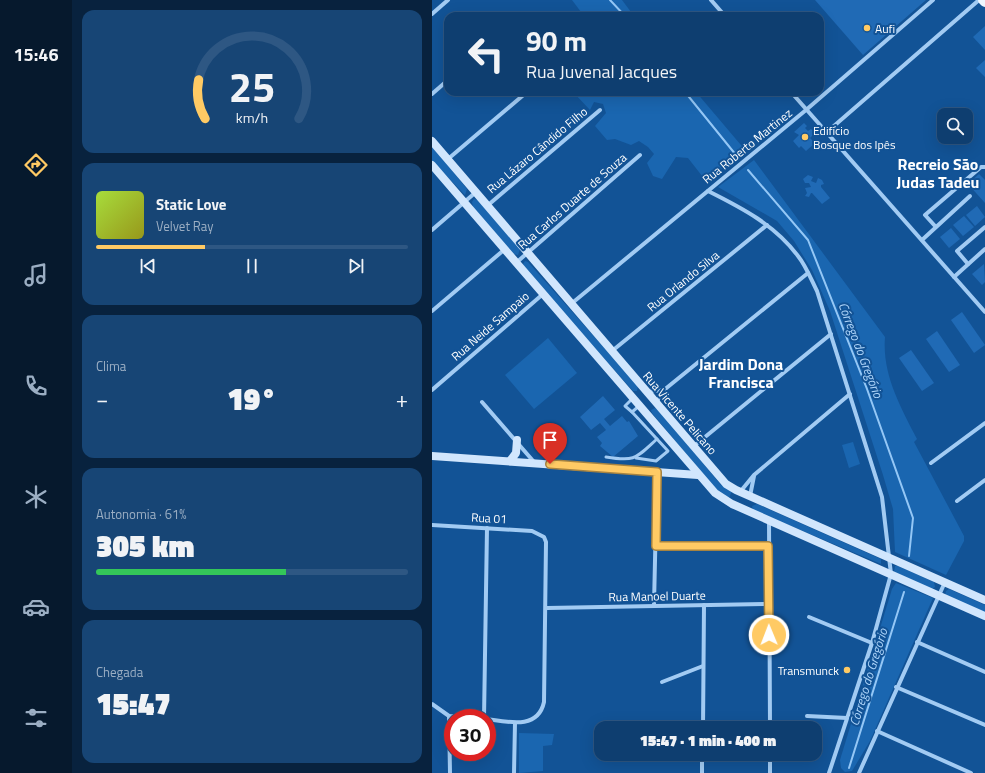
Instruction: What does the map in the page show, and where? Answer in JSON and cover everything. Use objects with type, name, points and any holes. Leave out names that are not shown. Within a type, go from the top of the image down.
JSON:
[{"type":"street","points":[[432,14],[448,0]]},
{"type":"street","points":[[711,0],[722,12]]},
{"type":"street","name":"Rua Roberto Martinez","points":[[824,94],[933,0]]},
{"type":"street","points":[[827,132],[979,0]]},
{"type":"street","points":[[432,94],[444,84]]},
{"type":"street","points":[[448,159],[522,96]]},
{"type":"street","points":[[794,96],[985,312]]},
{"type":"street","name":"Rua Roberto Martinez","points":[[571,304],[822,96]]},
{"type":"street","name":"Rua Lázaro Cândido Filho","points":[[487,206],[600,110]]},
{"type":"street","name":"Rua Vicente Pelicano","points":[[432,141],[726,484],[750,497],[985,600]]},
{"type":"street","name":"Rua Carlos Duarte de Souza","points":[[517,262],[640,155]]},
{"type":"street","points":[[432,165],[506,249],[635,403],[715,493],[732,504],[985,616]]},
{"type":"street","points":[[936,226],[925,215],[981,167],[985,167]]},
{"type":"street","points":[[708,191],[738,206],[767,225],[779,235],[798,256],[808,273],[817,291],[882,497],[891,574],[872,643],[829,773]]},
{"type":"street","points":[[432,230],[476,192]]},
{"type":"street","points":[[922,240],[970,196]]},
{"type":"street","name":"Rua Orlando Silva","points":[[612,352],[767,225]]},
{"type":"street","points":[[968,264],[957,251],[985,227]]},
{"type":"street","points":[[432,311],[506,249]]},
{"type":"street","points":[[954,277],[985,249]]},
{"type":"street","points":[[644,413],[656,403],[664,390],[808,273]]},
{"type":"street","name":"Rua Neide Sampaio","points":[[432,390],[543,294]]},
{"type":"street","points":[[694,447],[831,334]]},
{"type":"street","points":[[635,403],[646,392],[664,390]]},
{"type":"street","points":[[732,504],[754,475],[850,394]]},
{"type":"street","points":[[482,402],[535,462]]},
{"type":"street","points":[[931,462],[985,423]]},
{"type":"street","points":[[510,461],[516,453],[517,440]]},
{"type":"street","points":[[432,456],[535,462],[698,475]]},
{"type":"street","points":[[654,605],[657,472]]},
{"type":"street","points":[[744,509],[750,497],[754,475]]},
{"type":"street","points":[[956,501],[985,480]]},
{"type":"street","points":[[769,520],[768,604],[770,721]]},
{"type":"street","name":"Rua 01","points":[[432,525],[532,530],[544,537],[547,548],[547,608]]},
{"type":"street","points":[[486,709],[487,528]]},
{"type":"street","points":[[656,546],[768,546]]},
{"type":"street","points":[[859,773],[896,687],[945,582]]},
{"type":"street","name":"Rua Manoel Duarte","points":[[547,608],[768,604]]},
{"type":"street","points":[[703,721],[704,605]]},
{"type":"street","points":[[496,720],[515,723],[531,720],[542,711],[544,702],[547,608]]},
{"type":"street","points":[[809,616],[872,643]]},
{"type":"street","points":[[917,642],[985,672]]},
{"type":"street","points":[[662,682],[703,666]]},
{"type":"street","points":[[896,687],[985,726]]},
{"type":"street","points":[[432,704],[444,712]]},
{"type":"street","points":[[807,716],[846,718]]},
{"type":"street","points":[[514,773],[515,723]]},
{"type":"street","points":[[877,732],[971,773]]},
{"type":"street","points":[[450,761],[450,773]]},
{"type":"street","points":[[702,761],[702,773]]},
{"type":"street","points":[[770,761],[770,773]]},
{"type":"lane","points":[[606,457],[628,460],[636,458],[656,461],[668,451],[626,406],[635,403]]},
{"type":"lane","points":[[632,412],[635,403]]},
{"type":"lane","points":[[636,458],[657,439]]},
{"type":"shaded area","points":[[572,0],[622,0],[631,12],[581,12]]},
{"type":"shaded area","points":[[577,96],[699,96],[746,151],[706,181],[688,158],[676,157],[662,179],[653,176],[647,163],[654,154],[648,147],[639,141],[631,145],[615,139],[607,140],[595,126],[606,113],[603,104],[594,102],[590,110]]},
{"type":"shaded area","points":[[432,146],[467,189],[465,195],[432,161]]},
{"type":"shaded area","points":[[754,160],[885,337],[886,364],[889,377],[904,414],[917,439],[914,442],[964,536],[964,541],[946,575],[895,552],[893,509],[883,475],[830,311],[812,270],[794,241],[777,221],[718,187]]},
{"type":"shaded area","points":[[474,199],[478,200],[520,249],[518,255],[513,254],[473,207],[472,202]]},
{"type":"shaded area","points":[[525,261],[528,262],[638,386],[637,391],[633,391],[524,268],[523,264]]},
{"type":"shaded area","points":[[548,338],[577,373],[534,409],[505,375]]},
{"type":"shaded area","points":[[655,408],[659,410],[721,485],[732,491],[729,498],[717,491],[652,413],[651,410]]},
{"type":"shaded area","points":[[853,442],[860,464],[849,468],[842,445]]},
{"type":"shaded area","points":[[757,504],[881,559],[881,564],[753,510],[752,506]]},
{"type":"shaded area","points":[[895,566],[934,582],[935,587],[932,589],[894,572]]},
{"type":"shaded area","points":[[896,583],[933,598],[870,741],[852,771],[845,772],[841,768],[840,760],[892,589]]},
{"type":"shaded area","points":[[949,589],[985,605],[985,613],[945,595],[946,591]]},
{"type":"shaded area","points":[[519,733],[554,734],[552,745],[543,746],[543,771],[519,773]]},
{"type":"building","name":"Aufi","points":[[815,0],[926,0],[863,55]]},
{"type":"building","points":[[985,26],[985,50],[973,37]]},
{"type":"building","points":[[985,60],[985,77],[976,68]]},
{"type":"building","name":"Edifício Bosque dos Ipês","points":[[804,123],[807,126],[805,128],[808,131],[811,129],[815,133],[810,138],[815,143],[806,151],[801,146],[799,148],[793,141],[799,135],[794,132]]},
{"type":"building","points":[[979,174],[985,180],[985,203],[968,184]]},
{"type":"building","points":[[808,175],[813,177],[811,181],[816,183],[818,178],[822,180],[824,184],[821,185],[821,187],[830,198],[822,204],[812,193],[809,197],[805,196],[807,193],[805,188],[811,187],[809,183],[805,183],[803,179]]},
{"type":"building","points":[[977,206],[985,217],[975,226],[966,215]]},
{"type":"building","points":[[964,216],[974,227],[963,236],[953,225]]},
{"type":"building","points":[[951,228],[960,239],[949,248],[940,237]]},
{"type":"building","points":[[984,264],[985,282],[982,285],[972,274]]},
{"type":"building","points":[[962,312],[985,345],[974,353],[951,320]]},
{"type":"building","points":[[937,331],[960,365],[949,372],[926,339]]},
{"type":"building","points":[[911,350],[934,383],[922,391],[899,358]]},
{"type":"building","points":[[603,396],[615,410],[604,419],[610,426],[622,416],[627,422],[629,421],[638,436],[613,457],[600,446],[602,443],[597,437],[606,430],[600,423],[591,430],[580,417]]},
{"type":"waterway","name":"Córrego do Gregório","points":[[610,0],[621,12]]},
{"type":"waterway","name":"Córrego do Gregório","points":[[688,96],[736,155]]},
{"type":"waterway","name":"Córrego do Gregório","points":[[748,170],[808,240],[867,389],[913,518],[909,556]]},
{"type":"waterway","name":"Córrego do Gregório","points":[[849,768],[904,592]]},
{"type":"place","name":"Aufi","points":[[867,28]]},
{"type":"place","name":"Edifício Bosque dos Ipês","points":[[805,137]]},
{"type":"place","name":"Transmunck","points":[[847,670]]},
{"type":"district","name":"Recreio São Judas Tadeu","points":[[938,173]]},
{"type":"district","name":"Jardim Dona Francisca","points":[[741,373]]},
{"type":"route","points":[[550,464],[657,472],[656,546],[768,546],[769,635]]}]
